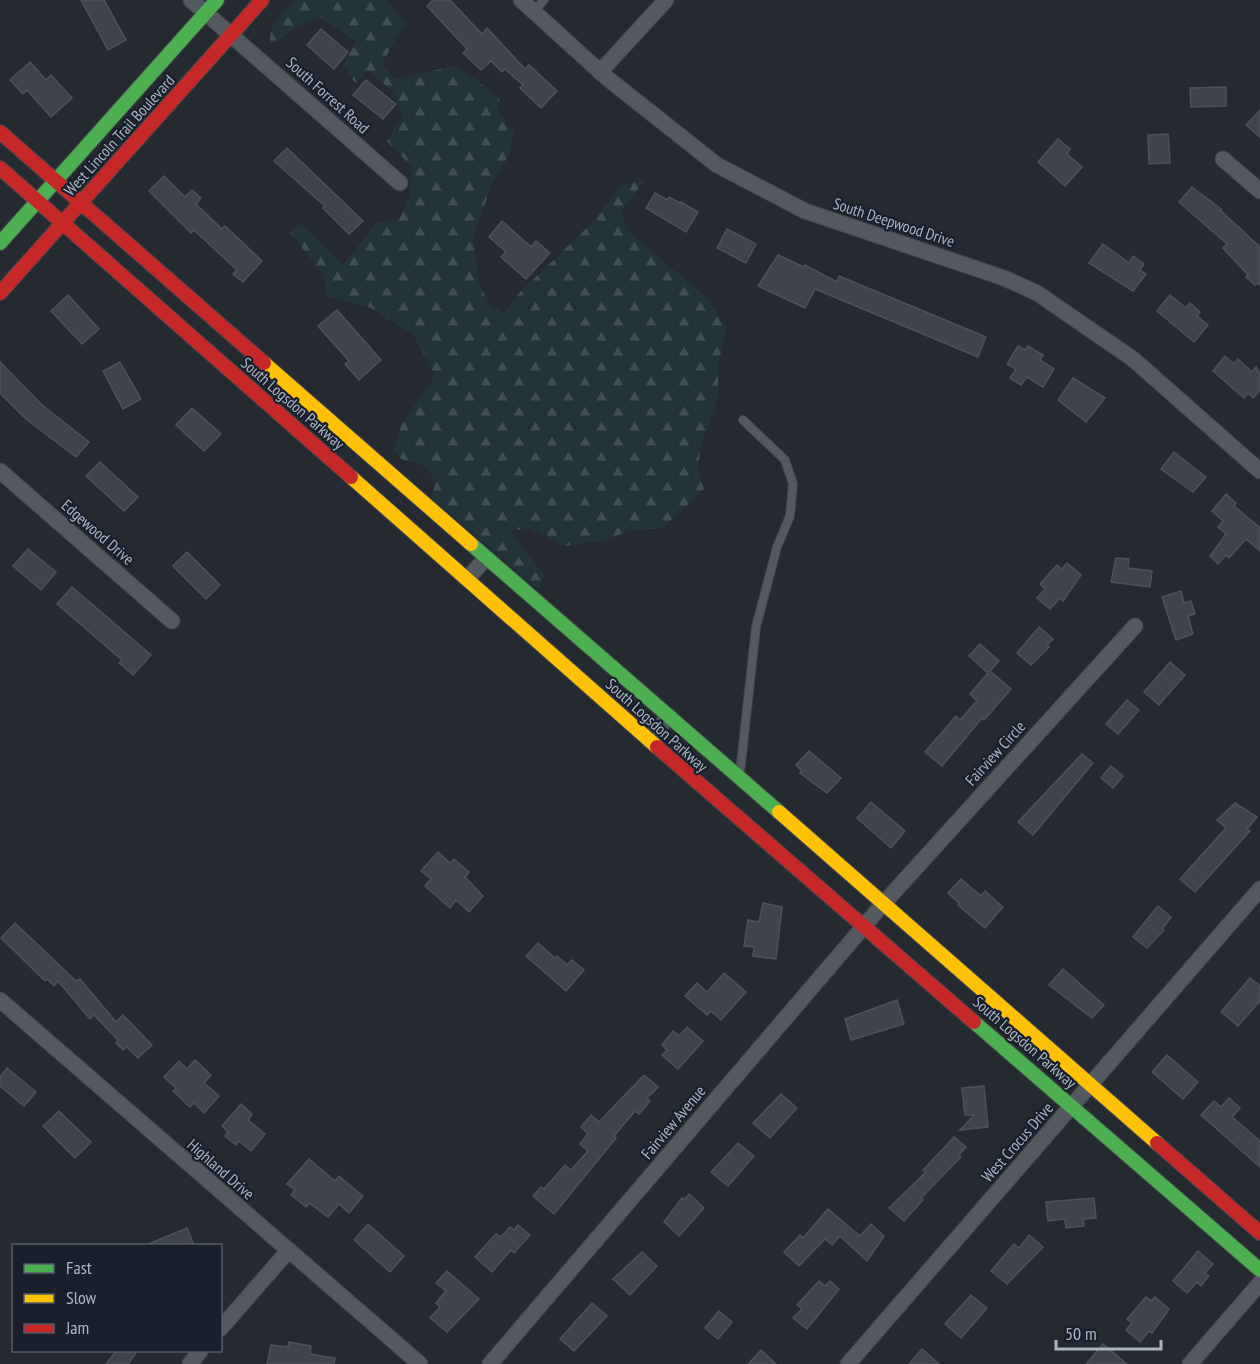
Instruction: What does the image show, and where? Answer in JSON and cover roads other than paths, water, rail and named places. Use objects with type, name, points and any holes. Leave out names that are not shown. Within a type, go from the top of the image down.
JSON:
[{"type":"main road","name":"West Lincoln Trail Boulevard","points":[[0,243],[55,178],[218,0]]},
{"type":"main road","name":"West Lincoln Trail Boulevard","points":[[0,293],[262,0]]},
{"type":"main road","name":"South Logsdon Parkway","points":[[0,132],[1260,1233]]},
{"type":"main road","name":"South Logsdon Parkway","points":[[0,168],[468,578],[649,740],[1260,1270]]},
{"type":"street","name":"South Forrest Road","points":[[191,0],[400,183]]},
{"type":"street","name":"South Deepwood Drive","points":[[521,0],[539,6],[600,72],[701,154],[768,194],[805,211],[1004,278],[1037,293],[1133,360],[1260,471]]},
{"type":"street","points":[[600,72],[666,0]]},
{"type":"street","points":[[1223,159],[1260,191]]},
{"type":"street","name":"Edgewood Drive","points":[[0,471],[172,621]]},
{"type":"street","points":[[468,578],[486,558]]},
{"type":"street","name":"Fairview Circle","points":[[883,904],[1135,626]]},
{"type":"street","points":[[649,740],[669,716]]},
{"type":"street","name":"West Crocus Drive","points":[[848,1364],[1260,889]]},
{"type":"street","name":"Fairview Avenue","points":[[490,1364],[883,904]]},
{"type":"street","name":"Highland Drive","points":[[0,1000],[199,1175],[420,1364]]},
{"type":"street","points":[[222,1327],[289,1250]]},
{"type":"street","points":[[1190,1364],[1260,1283]]},
{"type":"street","points":[[190,1364],[199,1352]]},
{"type":"lane","points":[[739,777],[756,627],[777,546],[790,516],[793,484],[785,460],[743,420]]}]
